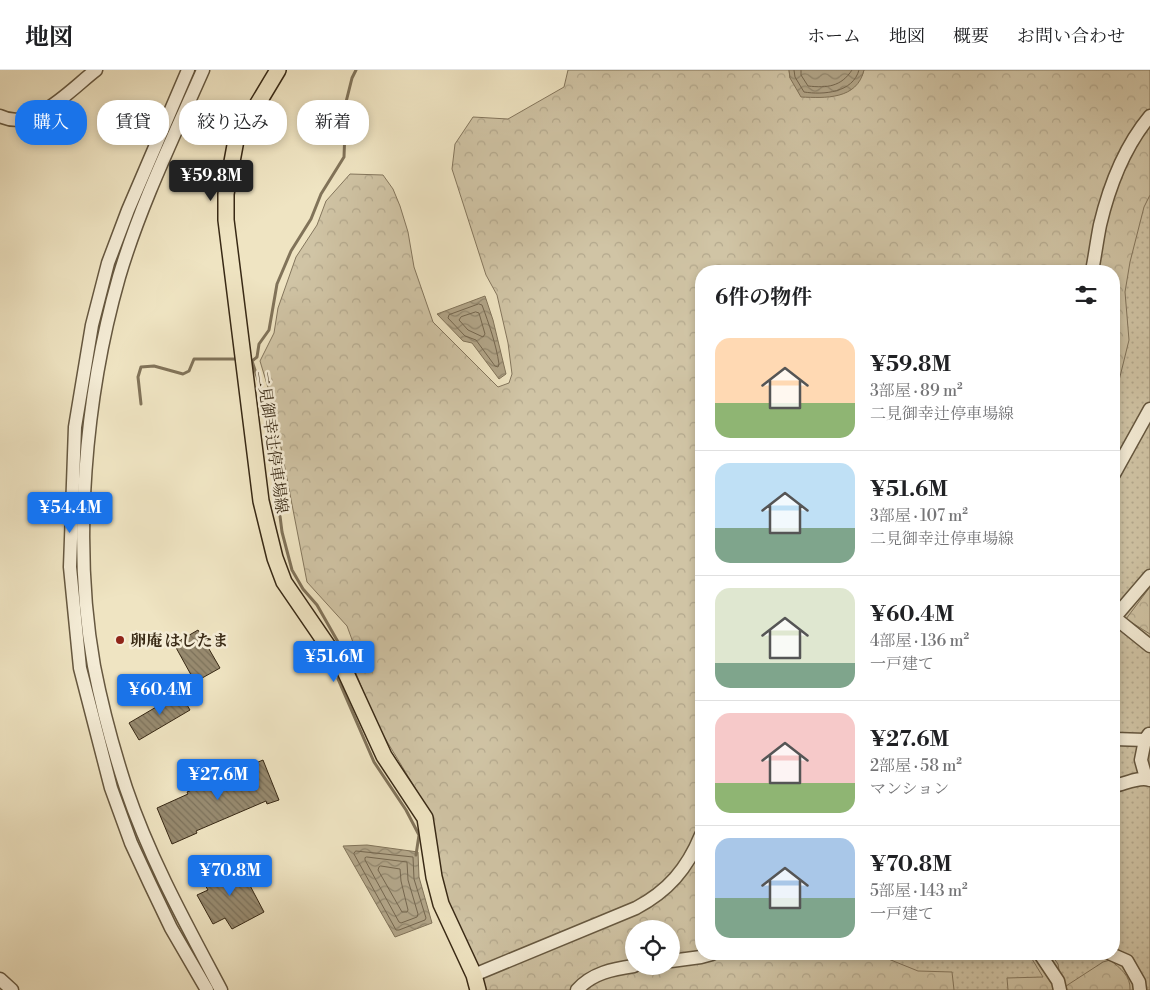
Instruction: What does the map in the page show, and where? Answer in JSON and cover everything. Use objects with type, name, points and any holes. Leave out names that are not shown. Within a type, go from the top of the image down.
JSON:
[{"type":"main road","name":"二見御幸辻停車場線","points":[[278,70],[236,140],[226,194],[226,220],[261,501],[275,558],[284,582],[346,671],[384,756],[425,818],[434,877],[441,904],[474,975],[478,990]]},
{"type":"street","points":[[0,116],[5,119],[23,119],[35,116],[49,109],[96,70]]},
{"type":"street","points":[[188,70],[128,210],[108,263],[92,325],[75,427],[70,567],[80,668],[111,788],[131,843],[163,910],[207,990]]},
{"type":"street","points":[[203,70],[139,220],[120,276],[104,340],[93,398],[87,454],[84,557],[87,610],[94,665],[108,728],[127,789],[161,875],[221,990]]},
{"type":"street","points":[[1093,265],[1100,226],[1110,192],[1125,155],[1150,116]]},
{"type":"street","points":[[1120,463],[1150,409]]},
{"type":"street","points":[[1120,611],[1150,576]]},
{"type":"street","points":[[1120,623],[1150,646]]},
{"type":"street","points":[[1120,738],[1148,736],[1141,760],[1148,779],[1120,785]]},
{"type":"street","points":[[474,975],[652,900],[670,885],[687,865],[695,848]]},
{"type":"street","points":[[680,960],[695,958]]},
{"type":"street","points":[[1120,958],[1127,961],[1136,977],[1140,990]]},
{"type":"street","points":[[1044,960],[1058,981],[1060,990]]},
{"type":"street","points":[[577,990],[595,976],[607,970],[625,967]]},
{"type":"street","points":[[0,979],[12,990]]},
{"type":"green space","points":[[568,70],[789,70],[790,78],[862,76],[864,70],[1150,70],[1150,195],[1144,207],[1130,262],[1125,292],[1129,340],[1120,377],[1120,265],[695,265],[695,960],[891,960],[918,971],[952,972],[954,990],[484,990],[442,895],[431,823],[423,801],[377,725],[353,666],[354,645],[347,626],[307,582],[272,401],[260,361],[274,333],[278,308],[296,257],[317,225],[326,201],[350,174],[383,175],[393,189],[400,206],[408,232],[414,267],[433,322],[498,387],[509,383],[512,374],[508,343],[497,295],[486,275],[452,169],[455,144],[473,117],[508,119],[564,87]]},
{"type":"green space","points":[[1150,129],[1150,990],[587,990],[654,975],[680,975],[680,969],[713,960],[1120,960],[1120,265],[1116,265]]},
{"type":"green space","points":[[1150,587],[1150,634],[1126,619]]},
{"type":"green space","points":[[1033,960],[1055,960],[1058,964],[1062,988],[1057,990],[1008,990],[1007,978],[1043,977]]},
{"type":"green space","points":[[1110,960],[1127,976],[1130,990],[1067,990],[1066,986],[1103,962]]},
{"type":"water","points":[[789,70],[864,70],[855,87],[847,92],[830,97],[801,97],[790,78]]},
{"type":"water","points":[[485,296],[506,374],[499,379],[472,343],[463,341],[437,314]]},
{"type":"water","points":[[367,845],[418,852],[419,877],[432,923],[395,937],[343,846]]},
{"type":"building","points":[[198,630],[220,668],[195,682],[174,644]]},
{"type":"building","points":[[180,693],[190,710],[139,740],[129,723]]},
{"type":"building","points":[[263,760],[279,800],[267,804],[266,801],[196,831],[197,833],[172,844],[157,808],[188,794],[187,792]]},
{"type":"building","points":[[237,861],[264,912],[232,929],[225,918],[213,924],[197,895],[208,890],[202,880]]},
{"type":"waterway","points":[[346,663],[346,656],[317,605],[303,589],[292,570],[282,532],[266,404],[252,361],[257,357],[259,344],[269,330],[277,284],[291,251],[311,219],[321,194],[344,157],[346,102],[356,70]]},
{"type":"waterway","points":[[141,404],[138,377],[141,367],[154,366],[183,374],[189,371],[194,359],[239,359]]},
{"type":"waterway","points":[[340,675],[338,679],[374,762],[406,810],[419,835],[416,855]]},
{"type":"place","name":"卵庵 はしたま","points":[[120,640]]}]
